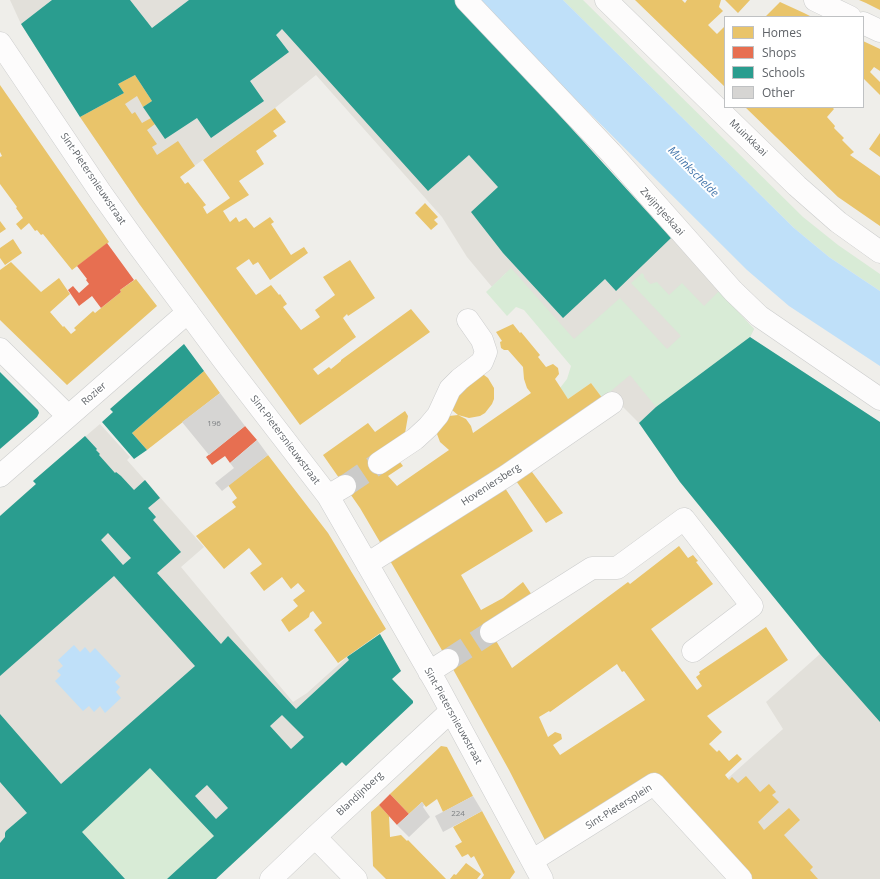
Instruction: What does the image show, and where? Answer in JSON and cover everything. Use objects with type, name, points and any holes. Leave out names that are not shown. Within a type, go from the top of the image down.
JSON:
[{"type":"street","name":"Zwijntjeskaai","points":[[466,0],[607,149],[733,291],[759,316],[880,399]]},
{"type":"street","name":"Muinkkaai","points":[[606,0],[798,186],[838,222],[880,252]]},
{"type":"street","points":[[815,0],[848,16]]},
{"type":"street","points":[[864,23],[880,31]]},
{"type":"street","name":"Sint-Pietersnieuwstraat","points":[[0,43],[101,193],[188,312],[336,491],[367,564],[451,711],[537,870]]},
{"type":"street","name":"Rozier","points":[[0,476],[188,312]]},
{"type":"street","points":[[379,463],[414,439],[428,427],[438,415],[450,389],[482,362],[486,352],[481,338],[468,320]]},
{"type":"street","points":[[0,349],[68,416]]},
{"type":"street","name":"Hoveniersberg","points":[[367,564],[506,476],[612,403]]},
{"type":"street","points":[[491,632],[592,568],[617,568],[684,519],[752,606],[693,651]]},
{"type":"street","points":[[429,672],[448,660]]},
{"type":"street","name":"Blandijnberg","points":[[271,879],[314,836],[451,711]]},
{"type":"street","name":"Sint-Pietersplein","points":[[537,870],[654,784],[741,879]]},
{"type":"street","points":[[314,836],[356,879]]},
{"type":"shaded area","points":[[10,0],[455,0],[754,329],[750,337],[880,422],[880,879],[750,879],[690,812],[783,729],[766,702],[820,654],[680,482],[639,423],[621,405],[611,391],[506,273],[492,287],[467,257],[442,217],[316,75],[275,108],[140,205],[80,117],[21,24]]},
{"type":"shaded area","points":[[100,424],[130,457],[127,460],[204,547],[181,567],[293,702],[307,693],[347,657],[380,634],[401,671],[392,679],[413,701],[413,703],[346,766],[342,762],[216,879],[0,879],[0,516],[36,484],[33,481]]},
{"type":"green space","points":[[563,0],[583,0],[803,217],[838,245],[880,274],[880,291],[829,257],[794,228]]},
{"type":"green space","points":[[511,268],[574,339],[620,298],[667,349],[681,336],[631,283],[642,273],[650,284],[657,282],[669,295],[682,283],[704,306],[719,291],[754,329],[750,337],[656,407],[630,375],[603,399],[591,383],[568,399],[560,388],[567,379],[571,366],[524,310],[516,307],[507,316],[486,292]]},
{"type":"green space","points":[[150,768],[214,836],[167,879],[125,879],[82,832]]},
{"type":"water","name":"Muinkschelde","points":[[476,0],[563,0],[794,228],[829,257],[880,291],[880,366],[789,306],[747,270]]},
{"type":"water","points":[[74,645],[80,652],[85,647],[90,653],[95,648],[121,676],[115,682],[120,687],[116,692],[121,698],[105,713],[100,706],[94,712],[89,706],[83,711],[55,681],[61,675],[57,671],[63,666],[58,660]]},
{"type":"building: Homes","points":[[635,0],[682,0],[685,3],[687,0],[721,0],[719,7],[723,11],[708,25],[717,34],[724,27],[724,86]]},
{"type":"building: Homes","points":[[725,0],[750,0],[738,13]]},
{"type":"building: Homes","points":[[859,0],[880,0],[880,10],[866,3]]},
{"type":"building: Homes","points":[[780,2],[810,16],[766,16]]},
{"type":"building: Homes","points":[[864,41],[880,49],[880,71],[874,67],[870,72],[880,82],[880,95],[864,79]]},
{"type":"building: Homes","points":[[135,75],[152,101],[143,107],[137,96],[125,104],[132,114],[135,112],[142,123],[151,118],[155,124],[147,130],[157,144],[152,147],[157,155],[178,141],[195,166],[180,177],[185,184],[188,182],[206,205],[203,207],[207,214],[230,198],[203,160],[275,108],[286,122],[273,131],[277,136],[256,151],[264,164],[239,181],[249,195],[223,211],[230,222],[236,217],[239,222],[246,218],[254,228],[270,217],[274,222],[271,224],[291,255],[304,247],[308,253],[270,280],[258,262],[253,265],[249,259],[236,268],[256,295],[271,285],[287,304],[283,307],[301,330],[320,317],[315,310],[335,295],[323,277],[350,260],[375,298],[348,316],[347,314],[343,318],[356,337],[313,369],[318,375],[329,367],[331,369],[411,309],[430,332],[300,425],[140,205],[80,117],[124,93],[118,84]]},
{"type":"building: Homes","points":[[0,85],[109,242],[72,270],[43,234],[41,235],[37,230],[35,231],[29,223],[21,230],[16,224],[23,218],[0,184],[0,157],[2,156],[0,152]]},
{"type":"building: Homes","points":[[746,108],[833,108],[834,109],[827,117],[835,126],[834,128],[844,138],[842,140],[854,152],[850,155],[880,176],[880,226],[838,197]]},
{"type":"building: Homes","points":[[880,133],[880,157],[869,149]]},
{"type":"building: Homes","points":[[425,203],[438,217],[434,220],[438,224],[431,230],[415,213]]},
{"type":"building: Homes","points":[[0,221],[6,229],[0,233]]},
{"type":"building: Homes","points":[[13,239],[22,253],[5,265],[0,258],[0,248]]},
{"type":"building: Homes","points":[[11,262],[41,292],[59,278],[70,294],[50,312],[71,334],[76,330],[74,328],[93,311],[95,313],[121,292],[120,290],[136,279],[157,306],[67,385],[0,320],[0,270]]},
{"type":"building: Homes","points":[[513,324],[540,355],[538,357],[546,367],[553,364],[558,368],[559,374],[555,379],[568,399],[591,383],[603,399],[384,549],[360,508],[323,455],[368,423],[375,432],[405,411],[408,416],[400,462],[403,466],[388,476],[397,486],[449,450],[440,442],[437,434],[438,429],[449,416],[458,415],[466,419],[471,426],[473,433],[531,393],[527,388],[524,379],[523,367],[508,350],[501,348],[500,342],[502,341],[496,332]]},
{"type":"building: Homes","points":[[204,371],[220,393],[147,450],[132,433]]},
{"type":"building: Homes","points":[[480,372],[488,378],[494,388],[494,399],[492,404],[485,413],[480,416],[469,418],[458,415],[448,404]]},
{"type":"building: Homes","points":[[268,455],[328,533],[386,629],[338,663],[314,630],[322,623],[313,611],[310,613],[309,617],[289,632],[281,620],[298,606],[293,600],[305,591],[298,583],[291,589],[282,577],[264,591],[250,573],[262,564],[249,548],[224,569],[196,536],[236,507],[232,502],[237,498],[228,485]]},
{"type":"building: Homes","points":[[529,468],[563,513],[546,523],[514,478]]},
{"type":"building: Homes","points":[[503,485],[533,531],[461,575],[481,610],[503,598],[523,582],[532,595],[488,627],[512,668],[628,582],[630,584],[679,546],[688,558],[693,555],[698,561],[696,562],[713,584],[651,629],[697,690],[702,686],[696,677],[700,674],[699,672],[766,627],[788,660],[707,716],[722,732],[709,744],[717,752],[719,750],[729,761],[737,754],[742,759],[725,775],[729,780],[732,777],[738,783],[746,776],[760,792],[769,784],[776,792],[772,795],[779,802],[758,822],[764,830],[789,808],[800,820],[784,835],[813,867],[810,870],[818,879],[750,879],[653,773],[547,844],[509,770],[389,559]],"holes":[[[617,664],[622,672],[624,671],[645,700],[560,755],[553,745],[562,739],[561,734],[555,732],[548,737],[539,717],[549,711],[550,712]]]},
{"type":"building: Homes","points":[[441,746],[447,747],[473,796],[443,812],[437,799],[426,807],[422,802],[409,814],[390,794]]},
{"type":"building: Homes","points":[[379,805],[389,816],[390,837],[401,835],[407,841],[408,840],[446,879],[386,879],[373,866],[371,812]]},
{"type":"building: Homes","points":[[482,811],[515,872],[510,879],[481,879],[484,875],[474,856],[471,858],[468,854],[462,857],[455,846],[462,842],[453,827]]},
{"type":"building: Homes","points":[[466,863],[481,874],[477,879],[450,879],[454,874],[456,875]]},
{"type":"building: Shops","points":[[107,243],[134,280],[120,290],[121,292],[101,308],[92,296],[79,306],[68,290],[73,286],[79,293],[89,284],[77,266]]},
{"type":"building: Shops","points":[[245,426],[257,440],[230,463],[225,456],[212,465],[206,457]]},
{"type":"building: Shops","points":[[390,794],[409,814],[397,825],[379,805]]},
{"type":"building: Schools","points":[[52,0],[130,0],[152,28],[189,0],[455,0],[671,238],[616,291],[605,279],[563,318],[503,253],[471,212],[498,187],[469,155],[428,191],[282,29],[276,35],[289,52],[250,81],[264,101],[211,138],[197,118],[165,139],[143,107],[152,101],[135,75],[118,84],[124,93],[80,117],[21,24]]},
{"type":"building: Schools","points":[[750,337],[880,422],[880,722],[820,654],[680,482],[639,423],[656,407]]},
{"type":"building: Schools","points":[[184,344],[204,371],[132,433],[147,450],[134,459],[102,422],[113,412],[110,409]]},
{"type":"building: Schools","points":[[0,372],[38,410],[39,413],[37,417],[0,449]]},
{"type":"building: Schools","points":[[85,436],[115,473],[116,472],[121,476],[134,490],[145,480],[160,498],[148,508],[156,517],[153,520],[181,552],[157,573],[221,644],[228,636],[296,709],[349,660],[347,657],[380,634],[401,671],[392,679],[413,701],[413,703],[346,766],[342,762],[216,879],[167,879],[214,836],[150,768],[82,832],[125,879],[0,879],[0,843],[5,837],[6,831],[27,813],[0,782],[0,714],[61,784],[195,666],[114,576],[0,676],[0,516],[36,484],[33,481]],"holes":[[[108,533],[131,558],[123,565],[101,540]],[[282,715],[304,737],[291,749],[270,726]],[[207,785],[228,808],[216,819],[195,796]]]},
{"type":"building: Other","points":[[220,393],[245,426],[209,455],[182,422]]},
{"type":"building: Other","points":[[257,440],[268,455],[222,491],[215,483],[234,468],[230,463]]},
{"type":"building: Other","points":[[473,796],[482,811],[443,832],[435,816]]},
{"type":"building: Other","points":[[422,802],[424,805],[423,807],[430,817],[409,837],[397,825]]},
{"type":"tunnel","points":[[345,486],[379,463]]},
{"type":"tunnel","points":[[448,660],[491,632]]}]
